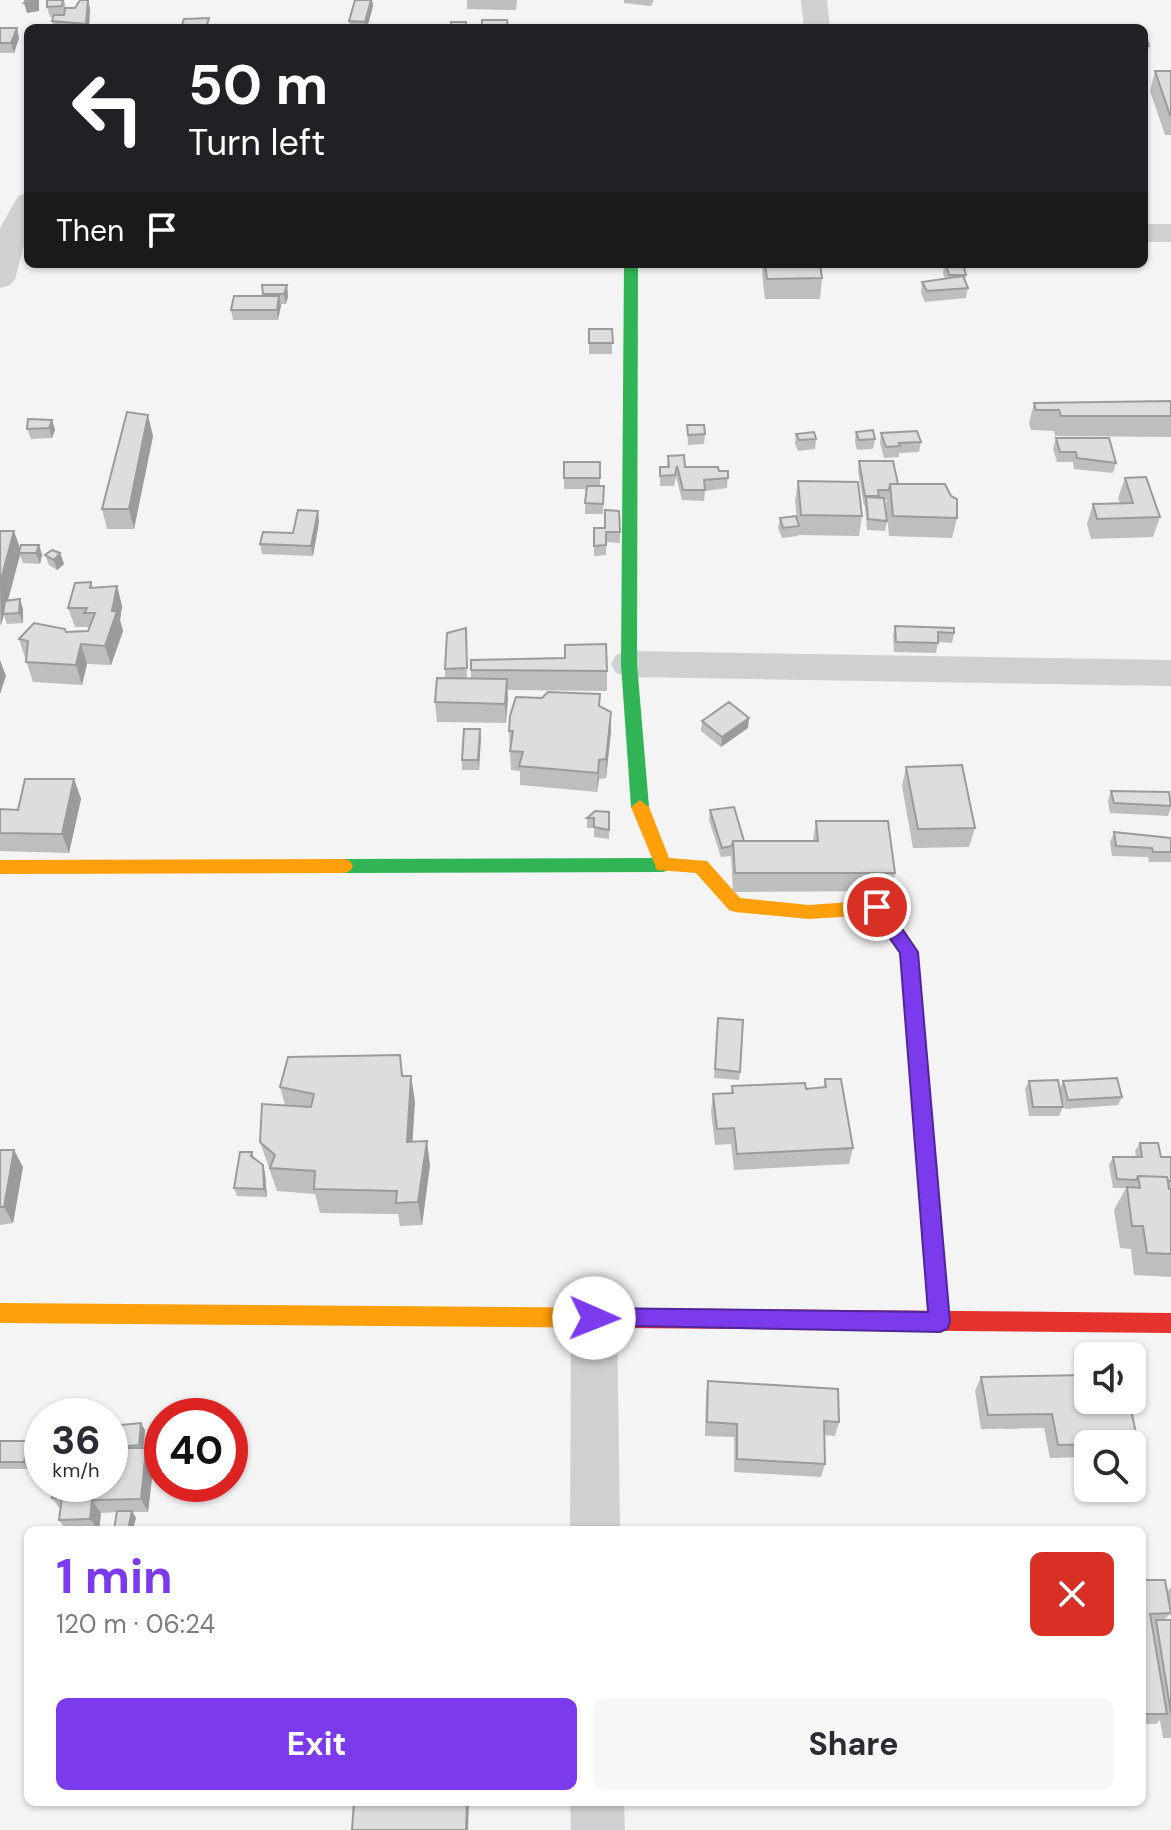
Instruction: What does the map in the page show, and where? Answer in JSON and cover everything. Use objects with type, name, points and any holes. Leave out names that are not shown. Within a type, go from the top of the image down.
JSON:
[{"type":"street","points":[[814,0],[817,24]]},
{"type":"street","points":[[0,279],[6,231],[24,207]]},
{"type":"street","points":[[1148,233],[1171,233]]},
{"type":"street","points":[[631,268],[629,664],[637,799],[663,865]]},
{"type":"street","points":[[629,664],[1171,673]]},
{"type":"street","points":[[0,867],[701,866],[735,905],[809,912],[877,907],[909,952],[940,1322]]},
{"type":"street","points":[[0,1313],[1171,1323]]},
{"type":"street","points":[[594,1318],[595,1526]]},
{"type":"street","points":[[597,1806],[598,1830]]},
{"type":"building","points":[[47,0],[63,0],[62,6],[47,7]]},
{"type":"building","points":[[80,0],[88,0],[86,24],[52,21],[54,15],[64,15],[65,8],[75,8]]},
{"type":"building","points":[[355,0],[371,0],[365,22],[349,21]]},
{"type":"building","points":[[209,18],[207,24],[182,24],[184,19]]},
{"type":"building","points":[[482,20],[507,20],[508,24],[482,24]]},
{"type":"building","points":[[0,28],[17,28],[11,43],[0,43]]},
{"type":"building","points":[[1155,71],[1171,71],[1171,115],[1170,115]]},
{"type":"building","points":[[766,268],[821,268],[822,278],[767,279]]},
{"type":"building","points":[[947,268],[964,268],[966,275],[949,275]]},
{"type":"building","points":[[963,276],[968,288],[927,291],[922,282]]},
{"type":"building","points":[[262,285],[287,285],[284,294],[263,294]]},
{"type":"building","points":[[234,296],[279,296],[277,310],[231,310]]},
{"type":"building","points":[[589,329],[612,329],[613,343],[589,343]]},
{"type":"building","points":[[1171,401],[1171,416],[1061,416],[1059,410],[1036,410],[1034,403]]},
{"type":"building","points":[[127,412],[148,415],[129,509],[102,509]]},
{"type":"building","points":[[28,419],[52,420],[49,428],[27,429]]},
{"type":"building","points":[[687,425],[704,425],[705,434],[688,435]]},
{"type":"building","points":[[873,430],[875,439],[859,440],[856,432]]},
{"type":"building","points":[[917,431],[921,442],[886,447],[881,433]]},
{"type":"building","points":[[814,432],[816,439],[799,440],[796,434]]},
{"type":"building","points":[[1056,438],[1109,438],[1116,463],[1077,458],[1076,452],[1060,452]]},
{"type":"building","points":[[684,455],[685,467],[718,467],[719,471],[728,471],[728,478],[704,480],[705,490],[683,490],[677,466],[675,475],[660,476],[660,467],[669,467],[668,456]]},
{"type":"building","points":[[859,461],[893,461],[898,484],[890,484],[889,490],[878,490],[879,496],[865,496]]},
{"type":"building","points":[[564,462],[600,462],[600,478],[564,478]]},
{"type":"building","points":[[1146,477],[1160,517],[1097,519],[1093,504],[1133,503],[1125,478]]},
{"type":"building","points":[[798,481],[858,482],[862,516],[801,515]]},
{"type":"building","points":[[890,484],[945,484],[951,496],[957,499],[957,518],[893,516]]},
{"type":"building","points":[[587,486],[604,486],[603,504],[585,503]]},
{"type":"building","points":[[866,497],[884,498],[887,521],[868,519]]},
{"type":"building","points":[[298,510],[318,511],[311,546],[260,544],[263,532],[293,533]]},
{"type":"building","points":[[605,510],[619,511],[620,532],[606,532],[606,545],[594,546],[594,528],[605,528]]},
{"type":"building","points":[[796,516],[799,526],[783,528],[780,518]]},
{"type":"building","points":[[0,531],[14,531],[0,583]]},
{"type":"building","points":[[21,545],[39,545],[36,553],[19,553]]},
{"type":"building","points":[[52,550],[60,553],[54,560],[45,555]]},
{"type":"building","points":[[91,582],[90,588],[117,586],[112,611],[117,611],[105,646],[81,644],[76,665],[26,662],[28,641],[19,639],[34,623],[65,629],[66,632],[88,631],[95,613],[84,613],[87,608],[68,608],[75,583]]},
{"type":"building","points":[[20,599],[19,613],[3,614],[5,601]]},
{"type":"building","points":[[895,626],[954,628],[954,633],[938,632],[938,643],[896,642]]},
{"type":"building","points":[[466,628],[467,668],[445,669],[447,633]]},
{"type":"building","points":[[606,644],[607,671],[471,670],[471,660],[565,658],[565,645]]},
{"type":"building","points":[[437,678],[507,679],[505,704],[435,702]]},
{"type":"building","points":[[548,692],[600,694],[599,706],[611,712],[606,759],[599,760],[598,773],[519,766],[523,752],[510,751],[513,731],[509,731],[516,697],[542,698]]},
{"type":"building","points":[[729,702],[749,718],[722,737],[702,721]]},
{"type":"building","points":[[464,729],[480,729],[478,760],[462,760]]},
{"type":"building","points":[[962,765],[975,828],[918,829],[906,767]]},
{"type":"building","points":[[25,779],[74,779],[62,834],[0,833],[0,809],[18,810]]},
{"type":"building","points":[[1111,791],[1169,792],[1171,806],[1114,803]]},
{"type":"building","points":[[734,807],[744,841],[733,841],[732,846],[722,848],[710,810]]},
{"type":"building","points":[[595,811],[609,812],[609,830],[594,827],[594,818],[587,818]]},
{"type":"building","points":[[816,821],[888,821],[895,873],[735,873],[733,841],[818,841]]},
{"type":"building","points":[[1114,832],[1171,838],[1171,852],[1116,846]]},
{"type":"building","points":[[718,1018],[743,1020],[740,1072],[715,1069]]},
{"type":"building","points":[[400,1055],[402,1076],[411,1076],[407,1142],[427,1141],[418,1202],[396,1203],[397,1191],[314,1189],[315,1171],[270,1168],[275,1155],[260,1142],[262,1104],[311,1107],[314,1094],[280,1087],[288,1057]]},
{"type":"building","points":[[1117,1078],[1122,1097],[1068,1100],[1063,1081]]},
{"type":"building","points":[[825,1079],[841,1079],[853,1148],[737,1154],[734,1128],[717,1129],[713,1094],[733,1093],[732,1086],[805,1083],[806,1089],[826,1087]]},
{"type":"building","points":[[1058,1080],[1063,1107],[1033,1107],[1029,1081]]},
{"type":"building","points":[[1140,1143],[1158,1143],[1161,1157],[1171,1157],[1171,1181],[1167,1177],[1117,1179],[1113,1157],[1142,1157]]},
{"type":"building","points":[[0,1150],[14,1150],[4,1207],[0,1207]]},
{"type":"building","points":[[240,1152],[252,1152],[251,1156],[263,1165],[264,1189],[234,1188]]},
{"type":"building","points":[[1138,1176],[1167,1177],[1171,1189],[1171,1254],[1147,1253],[1143,1226],[1132,1226],[1127,1187],[1140,1188]]},
{"type":"building","points":[[1074,1375],[1074,1414],[1132,1414],[1135,1430],[1074,1430],[1074,1445],[1058,1445],[1052,1414],[988,1415],[981,1377]]},
{"type":"building","points":[[708,1381],[838,1389],[839,1422],[824,1421],[825,1464],[737,1459],[737,1424],[707,1422]]},
{"type":"building","points":[[141,1423],[139,1445],[128,1446],[128,1424]]},
{"type":"building","points":[[0,1441],[24,1441],[24,1462],[0,1462]]},
{"type":"building","points":[[128,1448],[144,1448],[141,1499],[128,1499]]},
{"type":"building","points":[[61,1502],[92,1502],[90,1519],[59,1520]]},
{"type":"building","points":[[117,1511],[132,1511],[129,1526],[115,1526]]},
{"type":"building","points":[[1146,1580],[1165,1580],[1171,1613],[1150,1614],[1167,1714],[1146,1714]]},
{"type":"building","points":[[1156,1620],[1171,1620],[1171,1713]]},
{"type":"building","points":[[354,1806],[467,1806],[466,1830],[352,1830]]},
{"type":"traffic: fast","points":[[631,268],[629,664],[640,807]]},
{"type":"traffic: fast","points":[[344,866],[663,865]]},
{"type":"traffic: fast","points":[[912,991],[940,1322]]},
{"type":"traffic: slow","points":[[640,807],[663,865],[701,866],[735,905],[809,912],[877,907],[909,952],[912,991]]},
{"type":"traffic: slow","points":[[0,867],[344,866]]},
{"type":"traffic: slow","points":[[0,1313],[627,1318]]},
{"type":"traffic: jam","points":[[627,1318],[1171,1323]]},
{"type":"route","points":[[594,1318],[940,1322],[909,952],[877,907]]}]
